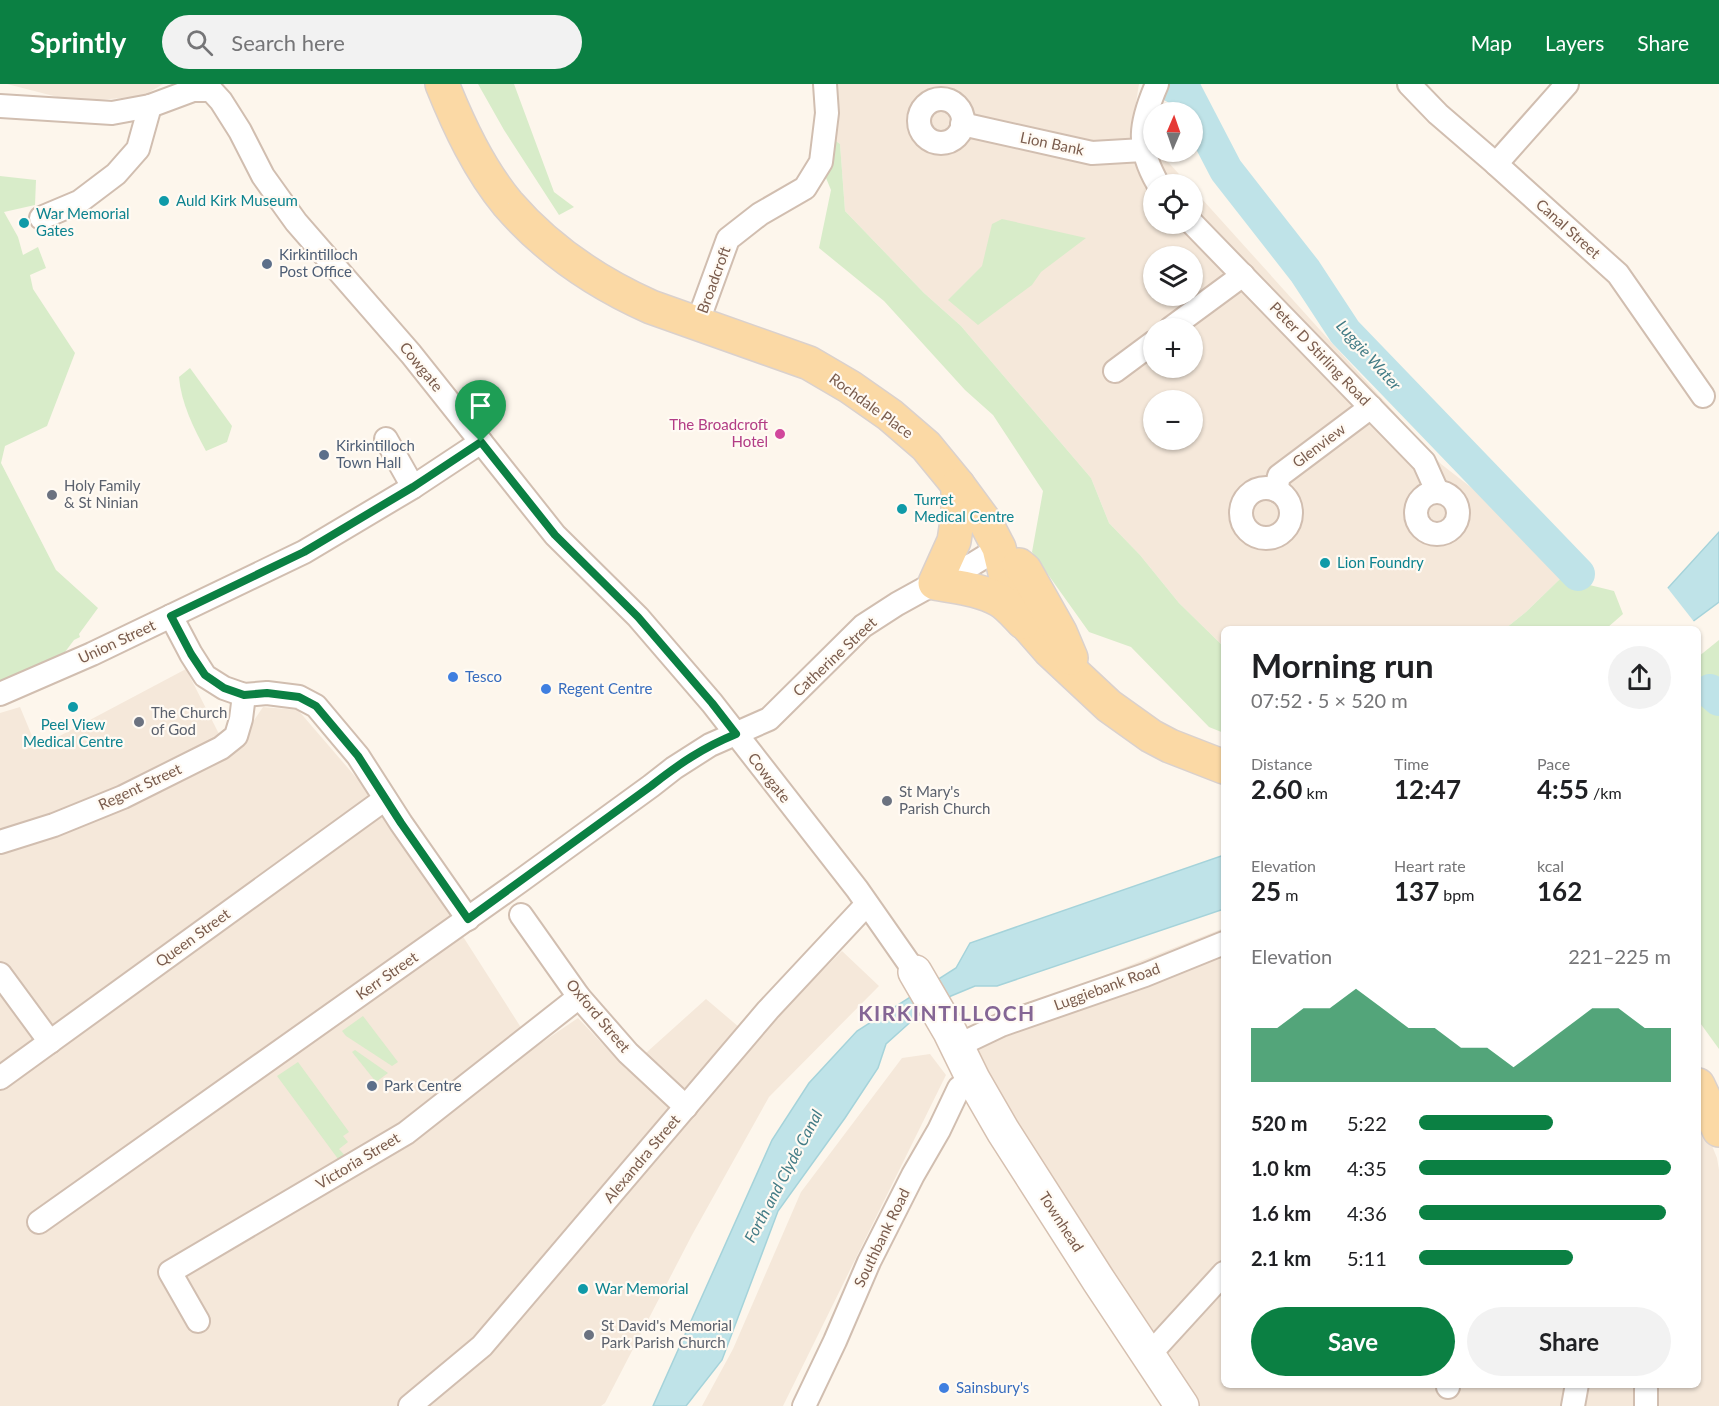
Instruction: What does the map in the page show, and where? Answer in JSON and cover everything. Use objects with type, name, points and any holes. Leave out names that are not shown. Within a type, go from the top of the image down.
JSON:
[{"type":"main road","name":"Rochdale Place","points":[[442,84],[470,145],[508,204],[580,269],[628,297],[809,363],[850,387],[890,415],[926,446],[986,523],[999,548]]},
{"type":"main road","points":[[958,485],[958,515],[954,541],[935,583],[1000,600],[1109,706],[1151,736],[1221,766]]},
{"type":"main road","points":[[999,548],[1007,581],[1028,626]]},
{"type":"main road","points":[[999,548],[1025,570],[1060,633],[1079,677]]},
{"type":"main road","points":[[1701,1091],[1719,1130]]},
{"type":"street","name":"Broadcroft","points":[[697,324],[728,239],[760,214],[805,188],[821,162],[827,113],[825,84]]},
{"type":"street","name":"Canal Street","points":[[1409,84],[1438,114],[1618,274],[1703,396]]},
{"type":"street","points":[[1496,164],[1567,84]]},
{"type":"street","points":[[1150,102],[1157,85]]},
{"type":"street","name":"Cowgate","points":[[150,106],[193,90],[211,90],[221,100],[263,176],[296,222],[411,354],[555,535],[638,617],[712,703],[867,904],[915,972],[953,1039]]},
{"type":"street","points":[[0,106],[112,113],[150,106],[138,149],[116,174],[79,202],[41,218]]},
{"type":"street","name":"Lion Bank","points":[[962,124],[1092,153],[1143,150]]},
{"type":"street","points":[[1143,125],[1143,150]]},
{"type":"street","name":"Peter D Stirling Road","points":[[1203,234],[1424,462],[1437,492]]},
{"type":"street","points":[[1185,318],[1243,274]]},
{"type":"street","points":[[1115,371],[1143,350]]},
{"type":"street","name":"Glenview","points":[[1276,490],[1280,476],[1371,407]]},
{"type":"street","points":[[386,439],[413,487]]},
{"type":"street","name":"Union Street","points":[[0,694],[92,654],[304,552],[413,487],[481,442]]},
{"type":"street","name":"Catherine Street","points":[[736,734],[770,719],[863,626],[999,548]]},
{"type":"street","points":[[171,616],[205,675],[224,688],[244,695],[267,693],[299,697],[316,706],[358,756],[468,919]]},
{"type":"street","name":"Regent Street","points":[[0,842],[54,825],[123,797],[220,748],[236,736],[244,695]]},
{"type":"street","name":"Kerr Street","points":[[39,1222],[468,919],[674,768],[710,745],[736,734]]},
{"type":"street","name":"Queen Street","points":[[0,1078],[385,799]]},
{"type":"street","name":"Alexandra Street","points":[[410,1406],[482,1346],[776,1001],[867,904]]},
{"type":"street","name":"Oxford Street","points":[[521,915],[579,997],[628,1053],[686,1107]]},
{"type":"street","name":"Luggiebank Road","points":[[953,1039],[1001,1025],[1145,975],[1221,944]]},
{"type":"street","points":[[0,974],[50,1042]]},
{"type":"street","name":"Victoria Street","points":[[198,1322],[170,1272],[406,1133],[579,997]]},
{"type":"street","name":"Townhead","points":[[953,1039],[973,1079],[1040,1191],[1182,1406]]},
{"type":"street","name":"Southbank Road","points":[[804,1406],[889,1223],[959,1088],[973,1079]]},
{"type":"street","points":[[1149,1355],[1221,1276]]},
{"type":"street","points":[[1573,1406],[1575,1388]]},
{"type":"shaded area","points":[[7,84],[163,84],[143,96],[77,102]]},
{"type":"shaded area","points":[[828,84],[1139,84],[1133,121],[1143,136],[1143,162],[1168,162],[1179,174],[1143,174],[1143,234],[1203,234],[1203,200],[1441,464],[1495,506],[1561,578],[1508,626],[1221,626],[1221,644],[1179,603],[1140,555],[1109,523],[1091,478],[961,326],[924,293],[845,211],[840,144],[829,136]]},
{"type":"shaded area","points":[[186,669],[218,732],[235,748],[263,707],[298,710],[372,796],[534,1048],[578,1018],[627,1070],[706,999],[753,1039],[842,951],[879,986],[769,1097],[692,1235],[605,1403],[601,1406],[0,1406],[0,713],[20,707],[37,748]]},
{"type":"shaded area","points":[[1221,929],[1221,1388],[1701,1388],[1701,1118],[1717,1158],[1719,1170],[1719,1406],[1198,1406],[1153,1334],[1046,1183],[959,1033]]},
{"type":"shaded area","points":[[930,1054],[946,1075],[783,1406],[702,1406],[733,1349],[801,1192],[902,1058]]},
{"type":"green space","points":[[478,84],[514,84],[554,192],[574,207],[559,215],[504,130]]},
{"type":"green space","points":[[829,136],[840,144],[845,211],[924,293],[961,326],[1091,478],[1109,523],[1140,555],[1179,603],[1221,644],[1221,732],[1209,727],[1131,647],[1089,632],[1032,552],[1043,491],[993,415],[965,390],[884,301],[819,248],[831,190],[826,178]]},
{"type":"green space","points":[[0,176],[36,180],[35,205],[4,212],[18,237],[23,255],[38,247],[46,268],[30,275],[33,289],[75,353],[47,426],[5,446],[1,463],[56,570],[98,608],[79,634],[80,637],[74,640],[59,660],[0,683]]},
{"type":"green space","points":[[1002,219],[1086,238],[1041,272],[1032,285],[978,325],[948,300],[982,266],[992,224]]},
{"type":"green space","points":[[190,368],[232,426],[227,442],[206,451],[189,415],[180,387],[179,377]]},
{"type":"green space","points":[[1561,578],[1614,591],[1623,614],[1609,626],[1508,626]]},
{"type":"green space","points":[[1719,640],[1719,1049],[1701,1024],[1701,655]]},
{"type":"green space","points":[[363,1016],[398,1062],[392,1066],[346,1036],[342,1031]]},
{"type":"green space","points":[[355,1050],[388,1073],[376,1082],[352,1052]]},
{"type":"green space","points":[[298,1062],[349,1132],[343,1136],[348,1142],[339,1149],[347,1158],[341,1163],[277,1076]]},
{"type":"water","points":[[1719,532],[1719,602],[1687,626],[1621,626],[1668,588]]},
{"type":"water","name":"Forth and Clyde Canal","points":[[1221,856],[1221,910],[997,986],[975,986],[951,996],[916,1017],[886,1044],[878,1068],[778,1211],[722,1360],[686,1406],[653,1406],[772,1140],[809,1083],[857,1031],[956,968],[970,943]]},
{"type":"pier","points":[[1666,586],[1695,623],[1691,626],[1618,626]]},
{"type":"waterway","name":"Luggie Water","points":[[1170,84],[1186,93],[1226,170],[1305,271],[1345,332],[1578,574]]},
{"type":"waterway","name":"Luggie Water","points":[[1710,691],[1719,699]]},
{"type":"place","name":"Auld Kirk Museum","points":[[164,201]]},
{"type":"place","name":"War Memorial Gates","points":[[24,223]]},
{"type":"place","name":"Kirkintilloch Post Office","points":[[267,264]]},
{"type":"place","name":"The Broadcroft Hotel","points":[[780,434]]},
{"type":"place","name":"Kirkintilloch Town Hall","points":[[324,455]]},
{"type":"place","name":"Holy Family & St Ninian","points":[[52,495]]},
{"type":"place","name":"Turret Medical Centre","points":[[902,509]]},
{"type":"place","name":"Lion Foundry","points":[[1325,563]]},
{"type":"place","name":"Tesco","points":[[453,677]]},
{"type":"place","name":"Regent Centre","points":[[546,689]]},
{"type":"place","name":"Peel View Medical Centre","points":[[73,707]]},
{"type":"place","name":"The Church of God","points":[[139,722]]},
{"type":"place","name":"St Mary's Parish Church","points":[[887,801]]},
{"type":"place","name":"Park Centre","points":[[372,1086]]},
{"type":"place","name":"War Memorial","points":[[583,1289]]},
{"type":"place","name":"St David's Memorial Park Parish Church","points":[[589,1335]]},
{"type":"place","name":"Sainsbury's","points":[[944,1388]]},
{"type":"district","name":"KIRKINTILLOCH","points":[[947,1014]]},
{"type":"route","points":[[481,442],[555,535],[638,617],[736,734],[710,745],[674,768],[468,919],[401,823],[358,756],[316,706],[299,697],[267,693],[244,695],[224,688],[205,675],[171,616],[304,552],[413,487],[481,442]]}]
